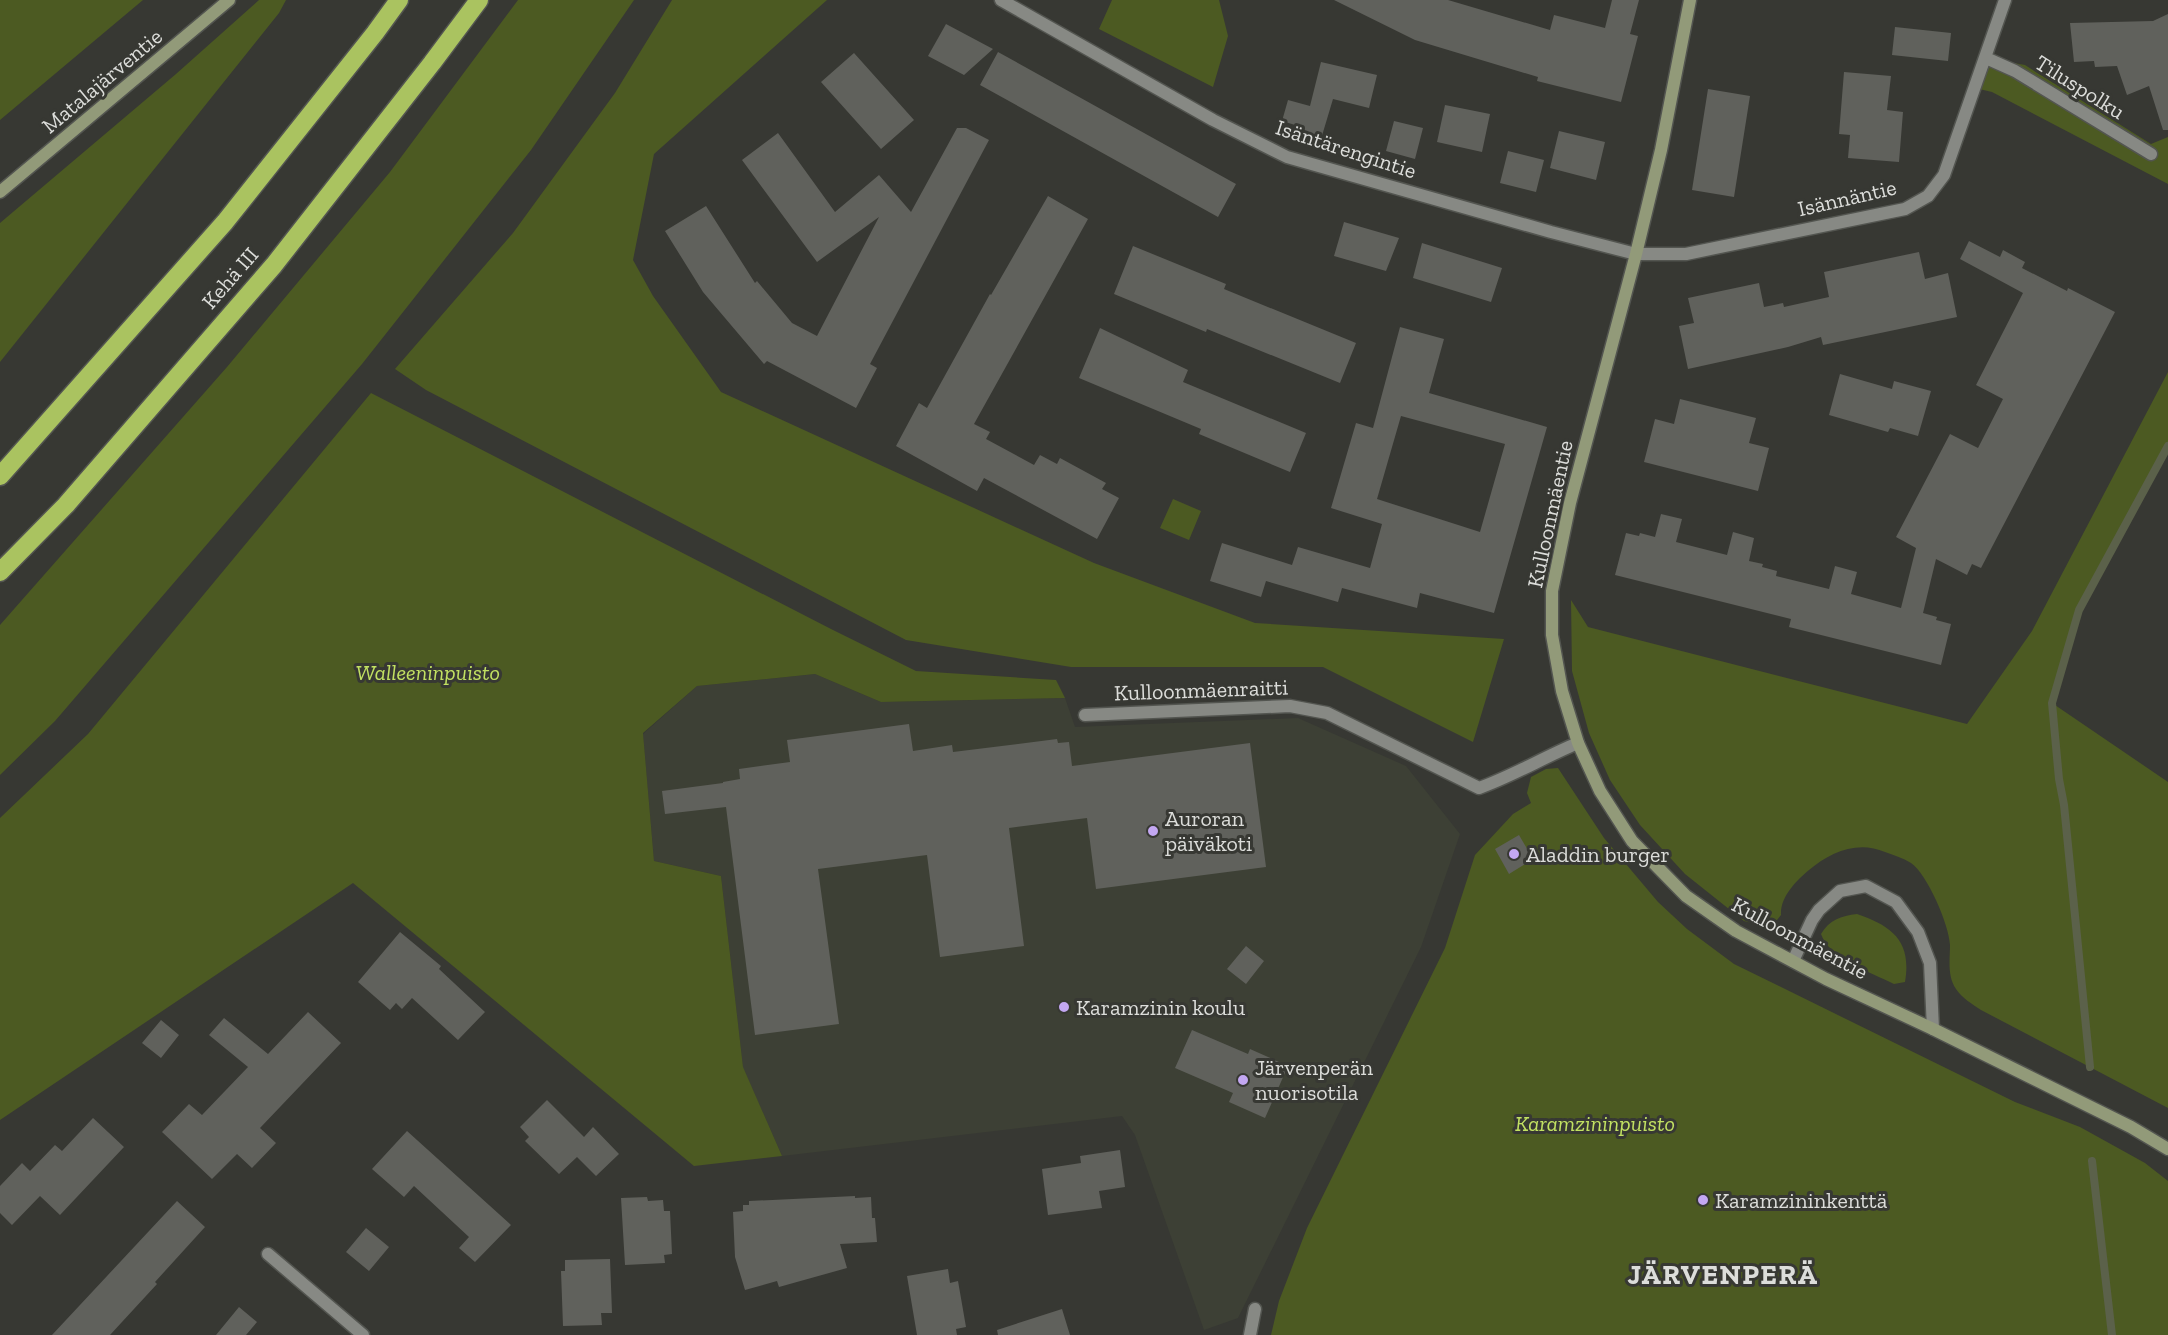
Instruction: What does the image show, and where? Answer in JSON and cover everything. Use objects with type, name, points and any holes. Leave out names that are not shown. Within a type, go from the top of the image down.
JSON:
[{"type":"highway","name":"Kehä III","points":[[0,476],[225,222],[399,0]]},
{"type":"highway","name":"Kehä III","points":[[0,572],[66,504],[274,265],[479,0]]},
{"type":"street","name":"Matalajärventie","points":[[0,192],[229,0]]},
{"type":"street","name":"Isäntärengintie","points":[[1001,0],[1213,120],[1287,157],[1636,254]]},
{"type":"street","name":"Kulloonmäentie","points":[[1690,0],[1661,150],[1570,503],[1552,591],[1552,635],[1562,691],[1578,744],[1600,791],[1632,841],[1686,896],[1736,931],[1826,979],[2132,1127],[2168,1149]]},
{"type":"street","name":"Isännäntie","points":[[1636,254],[1686,254],[1905,209],[1928,196],[1944,175],[2005,0]]},
{"type":"street","name":"Tiluspolku","points":[[1986,58],[2014,71],[2151,154]]},
{"type":"street","name":"Kulloonmäenraitti","points":[[1085,714],[1290,706],[1327,713],[1479,788],[1508,778],[1536,761],[1578,744]]},
{"type":"street","points":[[1793,961],[1812,920],[1820,910],[1840,891],[1866,886],[1896,902],[1918,932],[1930,963],[1933,1029]]},
{"type":"street","points":[[268,1254],[363,1335]]},
{"type":"street","points":[[1250,1335],[1255,1309]]},
{"type":"shaded area","name":"Karamzinin koulu","points":[[815,674],[881,702],[1065,698],[1075,727],[1298,718],[1406,766],[1460,834],[1421,947],[1238,1318],[1204,1330],[1135,1135],[1122,1116],[782,1156],[743,1068],[721,876],[654,861],[643,734],[697,686]]},
{"type":"green space","points":[[0,0],[143,0],[0,120]]},
{"type":"green space","points":[[259,0],[286,0],[279,13],[0,362],[0,223],[176,74]]},
{"type":"green space","points":[[518,0],[634,0],[531,150],[362,364],[55,721],[0,775],[0,625],[227,367],[390,172]]},
{"type":"green space","points":[[672,0],[827,0],[654,154],[633,260],[653,296],[721,392],[1094,563],[1255,623],[1504,639],[1473,742],[1323,667],[1071,667],[906,640],[426,390],[395,369],[513,233],[615,93]]},
{"type":"green space","points":[[1112,0],[1219,0],[1228,36],[1213,87],[1099,29]]},
{"type":"green space","points":[[1986,58],[2025,65],[2151,144],[2168,137],[2168,184],[1992,92],[1975,88]]},
{"type":"green space","points":[[2168,372],[2168,446],[2079,610],[2052,703],[2168,782],[2168,1108],[1967,1001],[1956,989],[1951,979],[1949,936],[1941,913],[1924,878],[1911,863],[1905,860],[1865,847],[1835,853],[1817,864],[1794,884],[1783,902],[1781,915],[1777,920],[1759,925],[1744,921],[1685,874],[1640,825],[1610,780],[1589,733],[1572,671],[1571,600],[1588,627],[1967,724],[2032,631]]},
{"type":"green space","name":"Walleeninpuisto","points":[[371,393],[916,671],[1056,680],[1065,698],[881,702],[815,674],[697,686],[643,733],[654,861],[721,876],[743,1067],[782,1156],[694,1166],[353,883],[0,1120],[0,818],[88,734]]},
{"type":"green space","points":[[1173,499],[1201,511],[1189,540],[1160,528]]},
{"type":"green space","name":"Karamzininpuisto","points":[[1558,768],[1604,838],[1658,902],[1687,929],[1734,964],[2015,1102],[2080,1127],[2145,1163],[2168,1181],[2168,1335],[1271,1335],[1279,1301],[1307,1228],[1445,948],[1475,855],[1513,814],[1531,803],[1527,793],[1531,777],[1546,769]]},
{"type":"green space","points":[[1857,914],[1880,924],[1897,937],[1905,956],[1905,982],[1894,984],[1863,970],[1842,958],[1826,943],[1821,934],[1828,925],[1841,918]]},
{"type":"building","points":[[1334,0],[1448,0],[1550,30],[1554,15],[1605,28],[1612,0],[1639,0],[1630,34],[1638,36],[1621,102],[1537,81],[1538,77],[1415,40]]},
{"type":"building","points":[[2168,14],[2168,130],[2163,130],[2149,86],[2127,95],[2117,66],[2095,67],[2094,61],[2074,62],[2070,23],[2153,21]]},
{"type":"building","points":[[946,24],[993,49],[964,75],[928,56]]},
{"type":"building","points":[[1895,27],[1951,33],[1948,61],[1892,55]]},
{"type":"building","points":[[998,52],[1236,184],[1218,217],[980,85]]},
{"type":"building","points":[[854,53],[914,120],[881,149],[821,82]]},
{"type":"building","points":[[1321,62],[1377,75],[1369,108],[1333,99],[1318,149],[1301,144],[1305,128],[1282,121],[1288,100],[1310,106]]},
{"type":"building","points":[[1844,72],[1891,76],[1887,110],[1903,112],[1899,162],[1848,158],[1850,135],[1839,134]]},
{"type":"building","points":[[1708,89],[1750,96],[1734,197],[1692,190]]},
{"type":"building","points":[[1445,105],[1490,114],[1482,152],[1437,142]]},
{"type":"building","points":[[1394,121],[1423,128],[1415,159],[1386,151]]},
{"type":"building","points":[[957,128],[966,128],[989,140],[870,364],[877,368],[856,408],[767,361],[764,364],[703,292],[665,231],[706,206],[755,283],[757,281],[792,323],[817,336],[879,217],[817,262],[742,160],[778,133],[835,212],[879,175],[911,212]]},
{"type":"building","points":[[1559,131],[1605,142],[1596,180],[1550,168]]},
{"type":"building","points":[[1508,151],[1544,160],[1536,192],[1500,183]]},
{"type":"building","points":[[1048,196],[1088,219],[974,424],[990,432],[986,439],[1034,465],[1040,455],[1057,464],[1060,458],[1106,483],[1102,489],[1119,498],[1097,539],[984,478],[977,491],[896,446],[919,403],[927,408]]},
{"type":"building","points":[[1344,222],[1399,238],[1386,271],[1334,256]]},
{"type":"building","points":[[1969,241],[2000,257],[2003,250],[2025,262],[2022,268],[2115,312],[1981,568],[1972,564],[1967,575],[1936,559],[1923,613],[1951,624],[1941,665],[1789,627],[1791,619],[1615,575],[1626,533],[1639,536],[1640,533],[1655,537],[1661,514],[1682,519],[1676,542],[1727,555],[1733,532],[1754,538],[1749,561],[1763,564],[1762,567],[1777,571],[1776,576],[1829,589],[1835,566],[1857,572],[1851,594],[1901,608],[1916,548],[1896,537],[1950,434],[1978,448],[2003,399],[1976,385],[2023,293],[1960,259]]},
{"type":"building","points":[[1422,243],[1502,268],[1491,302],[1413,278]]},
{"type":"building","points":[[1133,246],[1226,284],[1224,289],[1356,343],[1340,383],[1114,294]]},
{"type":"building","points":[[1919,252],[1925,279],[1948,273],[1957,317],[1823,345],[1821,337],[1788,347],[1688,369],[1679,326],[1694,323],[1688,298],[1759,283],[1764,307],[1783,303],[1784,307],[1829,297],[1824,272]]},
{"type":"building","points":[[1400,327],[1444,339],[1429,393],[1547,427],[1494,613],[1420,593],[1417,608],[1342,588],[1338,602],[1266,581],[1261,597],[1210,581],[1222,543],[1292,565],[1298,547],[1370,568],[1382,524],[1331,508],[1356,423],[1373,428]],"holes":[[[1401,416],[1505,444],[1480,532],[1377,499]]]},
{"type":"building","points":[[1100,328],[1188,370],[1183,382],[1306,433],[1290,472],[1199,434],[1201,429],[1079,378]]},
{"type":"building","points":[[1840,374],[1892,389],[1894,381],[1931,391],[1918,436],[1890,428],[1888,432],[1829,415]]},
{"type":"building","points":[[1680,399],[1756,418],[1749,443],[1769,448],[1758,491],[1644,462],[1655,419],[1674,424]]},
{"type":"building","points":[[909,724],[913,751],[952,745],[953,752],[1057,739],[1058,743],[1069,742],[1072,766],[1250,743],[1266,867],[1096,889],[1087,818],[1009,828],[1024,946],[940,957],[927,855],[818,869],[839,1024],[755,1035],[726,807],[665,814],[662,791],[723,783],[740,779],[739,769],[790,762],[787,740]]},
{"type":"building","name":"Aladdin burger","points":[[1519,835],[1533,859],[1509,874],[1495,849]]},
{"type":"building","points":[[400,932],[441,966],[439,969],[485,1012],[458,1040],[412,998],[402,1009],[396,1003],[390,1010],[358,982]]},
{"type":"building","points":[[1246,946],[1264,961],[1246,984],[1227,969]]},
{"type":"building","points":[[308,1012],[341,1043],[260,1128],[276,1143],[252,1168],[237,1154],[212,1179],[162,1132],[189,1104],[202,1115],[248,1067],[209,1035],[224,1018],[268,1054]]},
{"type":"building","points":[[161,1020],[179,1035],[161,1058],[142,1043]]},
{"type":"building","name":"Järvenperän nuorisotila","points":[[1192,1030],[1248,1054],[1250,1049],[1288,1066],[1265,1118],[1229,1102],[1233,1093],[1175,1068]]},
{"type":"building","points":[[547,1100],[584,1137],[593,1127],[619,1154],[596,1176],[577,1157],[559,1174],[525,1141],[529,1137],[520,1127]]},
{"type":"building","points":[[93,1118],[124,1147],[60,1215],[40,1196],[12,1225],[0,1213],[0,1186],[22,1163],[30,1171],[55,1145],[62,1151]]},
{"type":"building","points":[[407,1131],[511,1225],[475,1262],[459,1248],[469,1237],[414,1186],[404,1197],[372,1169]]},
{"type":"building","points":[[1120,1150],[1125,1187],[1099,1191],[1102,1208],[1048,1215],[1042,1169],[1081,1163],[1080,1156]]},
{"type":"building","points":[[855,1196],[855,1198],[871,1197],[877,1242],[840,1244],[847,1268],[779,1287],[777,1281],[745,1290],[735,1257],[733,1212],[743,1211],[743,1205],[749,1205],[749,1201]]},
{"type":"building","points":[[647,1197],[648,1201],[663,1200],[664,1211],[670,1211],[672,1254],[664,1255],[665,1263],[625,1265],[621,1198]]},
{"type":"building","points":[[177,1201],[205,1227],[110,1335],[52,1335]]},
{"type":"building","points":[[366,1228],[389,1247],[369,1271],[346,1252]]},
{"type":"building","points":[[610,1259],[612,1313],[601,1313],[602,1325],[563,1326],[561,1271],[565,1271],[565,1260]]},
{"type":"building","points":[[948,1269],[950,1283],[958,1281],[966,1327],[956,1329],[957,1335],[917,1335],[907,1276]]},
{"type":"building","points":[[239,1307],[257,1322],[246,1335],[216,1335]]},
{"type":"building","points":[[1062,1309],[1070,1335],[998,1335],[997,1330]]},
{"type":"waterway","points":[[2090,1067],[2052,703],[2079,610],[2168,446]]},
{"type":"waterway","points":[[2092,1161],[2112,1335]]},
{"type":"place","name":"Auroran päiväkoti","points":[[1153,831]]},
{"type":"place","name":"Aladdin burger","points":[[1514,854]]},
{"type":"place","name":"Karamzinin koulu","points":[[1064,1007]]},
{"type":"place","name":"Järvenperän nuorisotila","points":[[1243,1080]]},
{"type":"place","name":"Karamzininkenttä","points":[[1703,1200]]},
{"type":"district","name":"JÄRVENPERÄ","points":[[1723,1274]]}]
